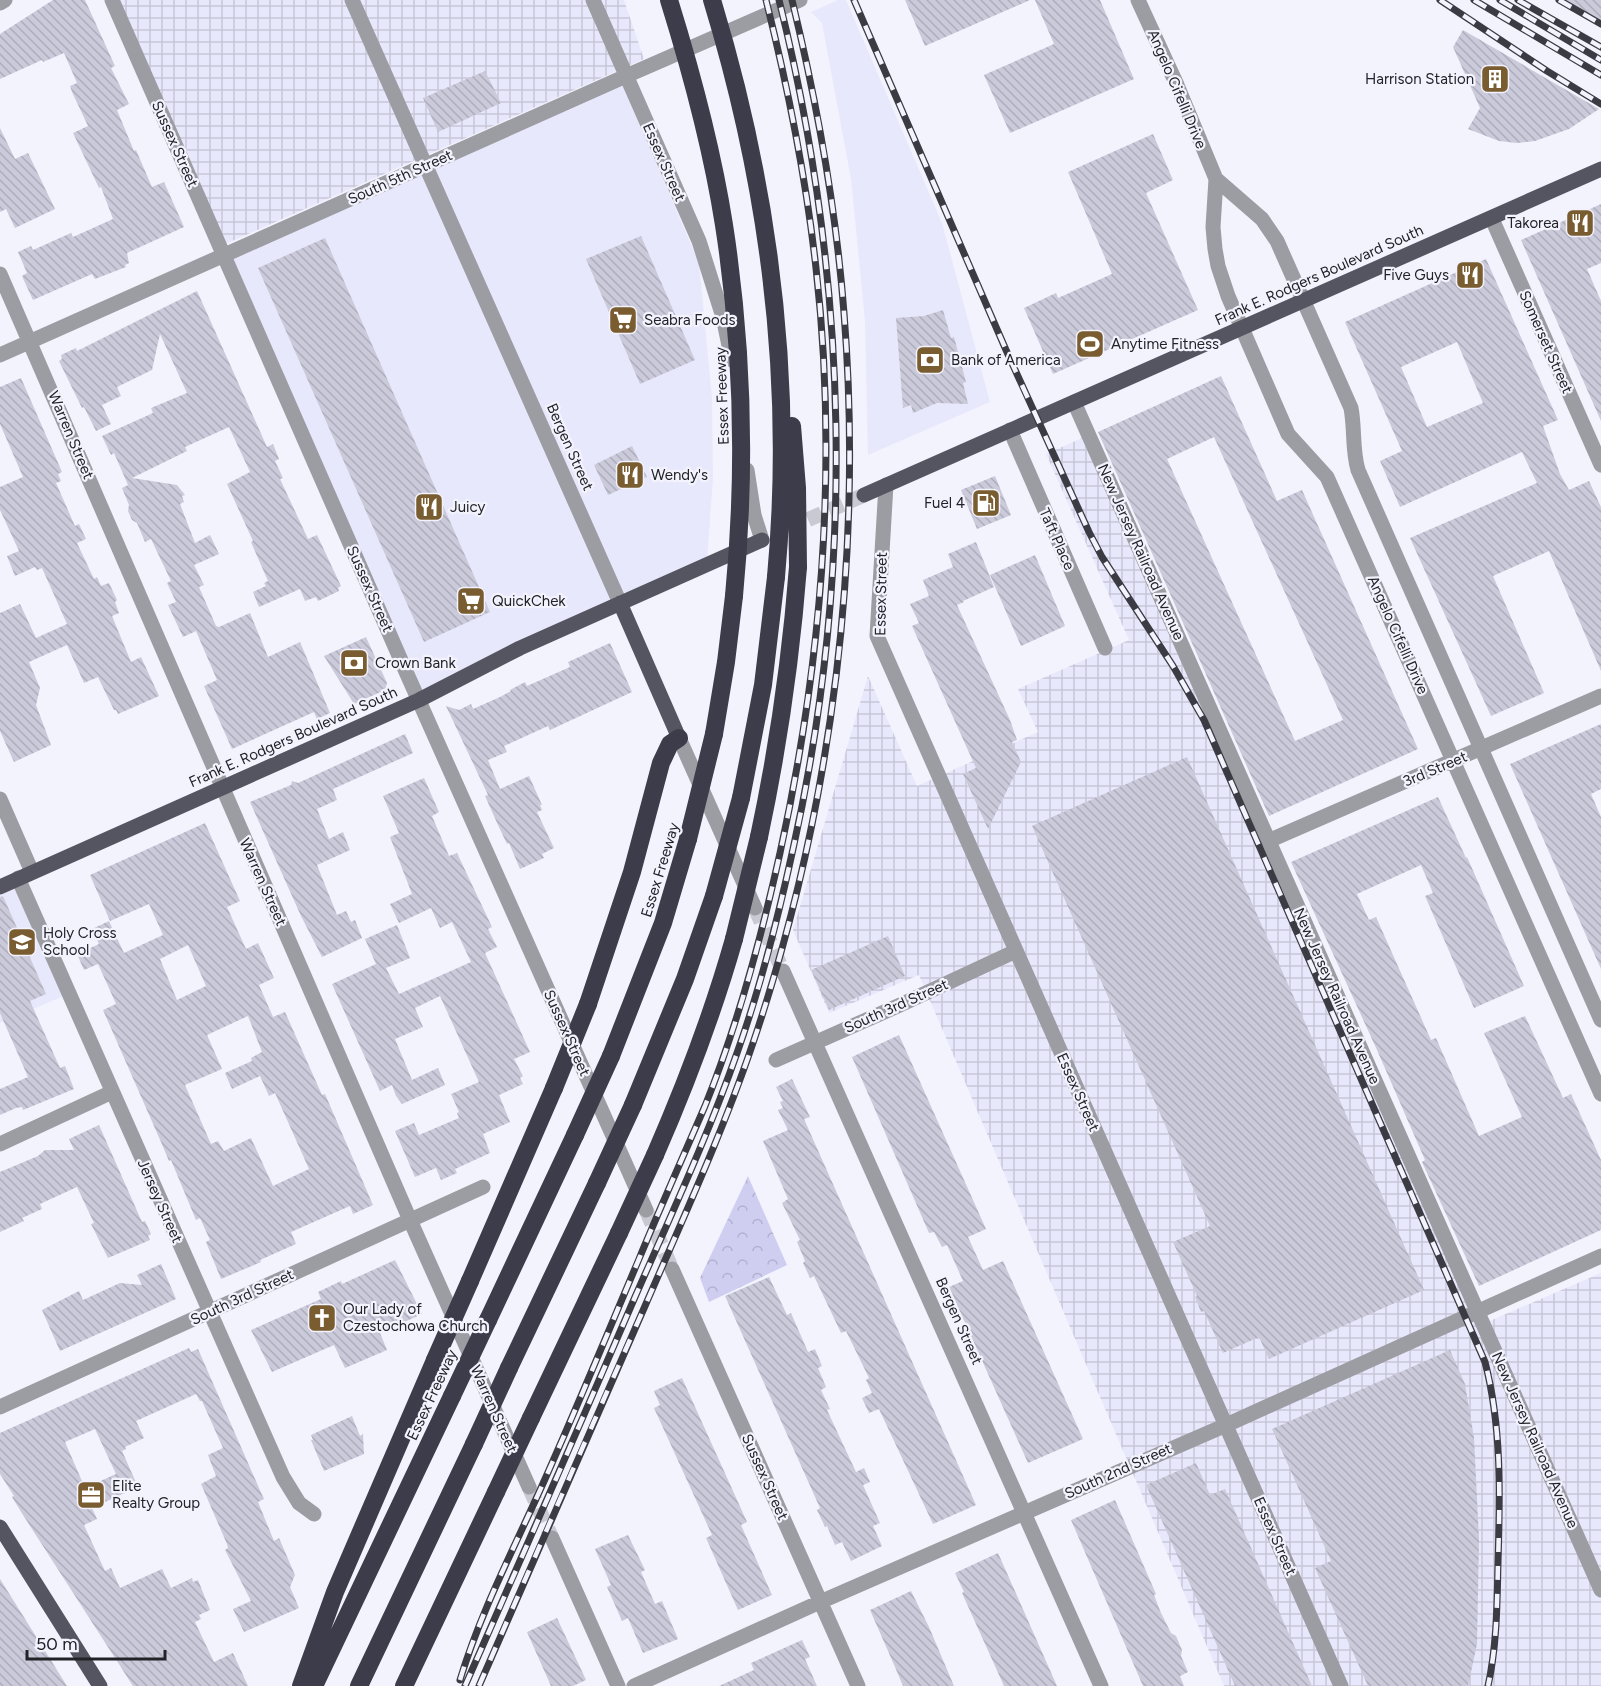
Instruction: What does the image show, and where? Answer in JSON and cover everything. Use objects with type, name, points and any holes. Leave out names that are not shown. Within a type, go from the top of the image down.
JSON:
[{"type":"highway","name":"Essex Freeway","points":[[314,1686],[611,1056],[659,934],[688,839],[714,734],[726,662],[740,525],[742,457],[740,378],[724,222],[704,121],[669,0]]},
{"type":"highway","points":[[404,1686],[619,1233],[695,1061],[734,939],[759,837],[781,722],[798,567],[794,451],[758,184],[737,88],[712,0]]},
{"type":"highway","points":[[359,1686],[633,1104],[685,979],[714,896],[741,798],[763,685],[776,577],[781,518],[782,452],[776,317]]},
{"type":"highway","points":[[301,1686],[335,1592],[471,1281],[588,1004],[632,872],[661,763],[670,744],[679,738]]},
{"type":"main road","name":"Frank E. Rodgers Boulevard South","points":[[864,495],[1601,169]]},
{"type":"main road","name":"Frank E. Rodgers Boulevard South","points":[[0,887],[419,700],[520,648],[762,540]]},
{"type":"main road","name":"Bergen Street","points":[[620,603],[679,738]]},
{"type":"main road","points":[[0,1527],[100,1686]]},
{"type":"street","points":[[0,3],[5,0]]},
{"type":"street","name":"Sussex Street","points":[[111,0],[646,1210]]},
{"type":"street","name":"Bergen Street","points":[[352,0],[620,603]]},
{"type":"street","name":"Essex Street","points":[[593,0],[692,223],[711,276],[731,356],[751,500],[762,540]]},
{"type":"street","name":"South 5th Street","points":[[0,355],[801,0]]},
{"type":"street","name":"Angelo Cifelli Drive","points":[[1138,0],[1216,179],[1213,227],[1215,249],[1225,288],[1241,329],[1288,434],[1327,477],[1601,1094]]},
{"type":"street","name":"Angelo Cifelli Drive","points":[[1216,179],[1262,219],[1271,230],[1304,301],[1351,408],[1354,424],[1354,457],[1358,470],[1601,1020]]},
{"type":"street","name":"Somerset Street","points":[[1496,216],[1601,465]]},
{"type":"street","name":"Warren Street","points":[[0,274],[410,1220],[529,1488]]},
{"type":"street","name":"New Jersey Railroad Avenue","points":[[1074,402],[1601,1590]]},
{"type":"street","name":"Taft Place","points":[[1010,430],[1105,648]]},
{"type":"street","name":"Essex Street","points":[[886,485],[877,636],[1341,1686]]},
{"type":"street","name":"3rd Street","points":[[1268,841],[1601,696]]},
{"type":"street","name":"Bergen Street","points":[[679,738],[755,908]]},
{"type":"street","name":"Jersey Street","points":[[0,799],[25,875],[112,1092],[288,1487],[299,1503],[314,1514]]},
{"type":"street","name":"South 3rd Street","points":[[776,1060],[1016,951]]},
{"type":"street","name":"Bergen Street","points":[[783,971],[1101,1686]]},
{"type":"street","points":[[0,1144],[112,1092]]},
{"type":"street","name":"South 3rd Street","points":[[0,1407],[483,1187]]},
{"type":"street","name":"South 2nd Street","points":[[634,1686],[820,1602],[1226,1425],[1601,1256]]},
{"type":"street","name":"Sussex Street","points":[[672,1269],[858,1686]]},
{"type":"street","points":[[552,1538],[618,1686]]},
{"type":"shaded area","points":[[114,0],[624,0],[644,59],[221,246]]},
{"type":"shaded area","points":[[838,0],[846,0],[942,223],[990,402],[868,455],[865,321],[851,179],[822,23],[811,12]]},
{"type":"shaded area","points":[[622,84],[699,263],[712,397],[713,479],[707,561],[419,692],[229,256]]},
{"type":"shaded area","points":[[1082,438],[1478,1326],[1601,1273],[1601,1686],[1224,1686],[919,975],[829,1013],[793,930],[868,676],[917,786],[1038,732],[1018,689],[1129,640],[1046,454]]},
{"type":"shaded area","name":"Holy Cross School","points":[[17,882],[66,995],[0,1023],[0,890]]},
{"type":"green space","points":[[748,1176],[787,1265],[709,1302],[700,1278]]},
{"type":"building","points":[[53,0],[85,0],[115,66],[111,68],[129,104],[117,110],[134,151],[136,150],[152,187],[164,182],[184,227],[127,253],[129,263],[125,265],[126,267],[95,279],[92,274],[33,300],[22,276],[27,273],[18,252],[31,246],[33,250],[71,233],[73,237],[113,219],[101,187],[99,188],[73,133],[88,126],[70,86],[77,83],[64,53],[0,79],[0,34]]},
{"type":"building","points":[[905,0],[1030,0],[925,46]]},
{"type":"building","points":[[1035,0],[1100,0],[1134,79],[1010,133],[984,75],[1054,44]]},
{"type":"building","points":[[1563,0],[1601,0],[1601,22]]},
{"type":"building","name":"Harrison Station","points":[[1463,30],[1599,109],[1569,129],[1535,141],[1517,143],[1499,141],[1468,129],[1480,108],[1453,47]]},
{"type":"building","points":[[485,71],[501,103],[438,132],[423,98]]},
{"type":"building","points":[[0,128],[15,159],[28,153],[55,209],[15,228],[6,209],[0,212]]},
{"type":"building","points":[[1153,134],[1173,180],[1146,193],[1198,310],[1053,374],[1024,308],[1056,293],[1058,298],[1112,274],[1068,172]]},
{"type":"building","points":[[1601,204],[1601,263],[1587,269],[1601,301],[1601,421],[1521,240]]},
{"type":"building","points":[[641,236],[695,360],[640,384],[586,259]]},
{"type":"building","points":[[325,238],[490,612],[424,642],[258,268]]},
{"type":"building","points":[[1486,259],[1558,420],[1543,426],[1560,474],[1569,490],[1589,481],[1601,507],[1601,671],[1549,551],[1493,576],[1544,693],[1491,716],[1410,538],[1537,483],[1522,452],[1400,507],[1380,461],[1402,451],[1345,322]],"holes":[[[1457,342],[1483,403],[1427,427],[1401,367]]]},
{"type":"building","points":[[197,291],[267,447],[273,444],[279,459],[275,461],[283,478],[280,479],[308,539],[317,535],[341,586],[338,588],[339,591],[318,601],[316,597],[305,601],[300,589],[259,607],[253,592],[266,586],[264,583],[268,581],[227,484],[250,472],[229,427],[185,447],[187,451],[132,478],[177,485],[185,495],[182,496],[184,502],[180,504],[195,543],[210,535],[219,554],[194,565],[204,585],[199,587],[216,626],[219,627],[250,613],[268,657],[300,642],[330,713],[317,719],[314,712],[232,749],[204,686],[217,680],[196,631],[183,637],[168,605],[176,602],[167,583],[171,581],[151,539],[145,542],[137,523],[132,520],[122,488],[128,485],[114,453],[111,455],[102,436],[153,413],[151,408],[187,393],[160,334],[152,370],[117,387],[121,396],[102,405],[111,424],[96,431],[59,361],[62,359],[61,355],[76,348],[77,351]]},
{"type":"building","name":"Bank of America","points":[[943,310],[951,338],[954,337],[966,382],[963,383],[968,404],[937,403],[913,413],[911,405],[903,408],[896,318],[924,316]]},
{"type":"building","points":[[1221,376],[1277,501],[1302,490],[1418,749],[1269,816],[1098,432]],"holes":[[[1214,437],[1343,720],[1295,741],[1167,459]]]},
{"type":"building","points":[[21,378],[62,472],[58,474],[61,481],[56,483],[75,526],[79,524],[86,539],[77,543],[94,579],[97,577],[101,586],[109,583],[117,600],[115,602],[119,613],[112,616],[131,662],[141,657],[159,696],[118,714],[98,677],[84,683],[67,645],[29,662],[40,688],[36,705],[51,745],[14,762],[0,731],[0,613],[20,604],[36,638],[67,624],[42,568],[37,570],[35,567],[15,576],[7,556],[19,551],[0,510],[0,487],[23,477],[0,424],[0,387]]},
{"type":"building","points":[[632,446],[647,477],[608,495],[594,465]]},
{"type":"building","name":"Fuel 4","points":[[995,476],[1011,515],[977,529],[961,490]]},
{"type":"building","points":[[976,542],[994,587],[957,605],[1010,720],[1017,740],[1012,742],[1021,762],[988,829],[963,774],[976,768],[912,626],[919,623],[910,604],[929,596],[923,580],[953,567],[948,554]]},
{"type":"building","points":[[1035,555],[1065,626],[1021,646],[990,575]]},
{"type":"building","name":"Crown Bank","points":[[366,637],[387,683],[385,690],[354,704],[324,656]]},
{"type":"building","points":[[610,643],[632,692],[550,730],[548,726],[504,746],[507,752],[488,760],[500,789],[529,776],[542,805],[540,805],[542,810],[537,812],[554,848],[542,854],[544,858],[520,869],[498,825],[485,796],[488,795],[446,706],[459,710],[471,704],[473,709],[525,682],[527,686],[570,667],[568,662]]},
{"type":"building","points":[[1601,724],[1601,789],[1591,794],[1601,817],[1601,969],[1510,764]]},
{"type":"building","points":[[405,734],[413,753],[333,789],[337,800],[317,809],[329,839],[343,832],[350,850],[317,865],[337,915],[346,911],[351,922],[355,920],[362,938],[322,957],[250,802],[291,785],[292,781],[298,783]]},
{"type":"building","points":[[1187,757],[1424,1290],[1269,1359],[1259,1337],[1223,1353],[1204,1311],[1201,1312],[1195,1297],[1197,1296],[1173,1242],[1210,1226],[1032,826]]},
{"type":"building","points":[[424,778],[439,812],[432,816],[449,856],[457,853],[492,927],[488,929],[497,947],[485,953],[530,1052],[514,1059],[523,1076],[520,1078],[523,1084],[499,1095],[510,1122],[483,1134],[490,1153],[455,1169],[457,1173],[441,1180],[436,1168],[415,1177],[395,1131],[414,1123],[419,1135],[459,1118],[457,1113],[459,1112],[451,1094],[479,1082],[440,996],[415,1008],[423,1027],[395,1039],[412,1080],[438,1068],[445,1085],[402,1104],[392,1085],[380,1091],[332,984],[376,964],[365,939],[397,925],[410,958],[386,968],[399,994],[471,962],[452,922],[440,928],[431,908],[399,923],[390,904],[412,894],[390,837],[399,833],[383,796]]},
{"type":"building","points":[[1438,797],[1524,986],[1474,1008],[1425,896],[1433,893],[1421,865],[1357,894],[1369,920],[1376,917],[1431,1040],[1436,1038],[1479,1136],[1522,1117],[1484,1033],[1525,1016],[1563,1098],[1571,1094],[1601,1160],[1601,1230],[1479,1286],[1422,1162],[1425,1160],[1377,1050],[1291,862]]},
{"type":"building","points":[[205,823],[240,901],[227,907],[246,949],[258,943],[274,978],[259,985],[273,1017],[285,1012],[322,1095],[325,1094],[373,1205],[353,1214],[350,1206],[291,1232],[296,1244],[221,1279],[206,1242],[210,1240],[200,1218],[196,1220],[103,1010],[116,1004],[98,964],[84,970],[77,954],[99,944],[92,929],[109,921],[124,953],[163,935],[149,904],[110,921],[90,875]],"holes":[[[188,945],[206,986],[177,1000],[160,959]],[[248,1016],[262,1052],[251,1058],[252,1061],[225,1073],[232,1089],[260,1076],[269,1096],[275,1093],[309,1169],[273,1186],[251,1138],[224,1151],[218,1141],[211,1144],[185,1085],[222,1069],[207,1035]]]},
{"type":"building","points":[[3,896],[46,994],[30,1001],[60,1068],[65,1066],[74,1089],[23,1110],[22,1107],[16,1108],[0,1115],[0,1089],[28,1077],[0,1013],[0,897]]},
{"type":"building","points":[[888,936],[905,976],[829,1010],[811,970]]},
{"type":"building","points":[[899,1035],[986,1229],[968,1237],[983,1270],[1003,1261],[1083,1439],[1028,1463],[949,1287],[963,1281],[947,1245],[942,1247],[934,1232],[929,1233],[852,1057]]},
{"type":"building","points":[[792,1079],[810,1117],[804,1119],[976,1505],[933,1524],[879,1409],[869,1413],[862,1398],[872,1393],[866,1380],[869,1378],[846,1331],[841,1333],[814,1276],[810,1278],[797,1242],[800,1240],[782,1203],[788,1199],[763,1141],[788,1130],[778,1110],[783,1108],[780,1102],[783,1101],[776,1087]]},
{"type":"building","points":[[99,1125],[142,1222],[145,1221],[151,1234],[148,1236],[150,1240],[108,1258],[91,1224],[94,1223],[77,1187],[40,1204],[42,1209],[22,1218],[24,1221],[0,1232],[0,1172],[38,1156],[45,1150],[74,1150],[69,1139]]},
{"type":"building","name":"Our Lady of Czestochowa Church","points":[[395,1260],[422,1314],[380,1333],[387,1350],[345,1368],[334,1345],[272,1372],[251,1330],[321,1299],[318,1292],[341,1281],[342,1284]]},
{"type":"building","points":[[161,1264],[176,1299],[60,1351],[42,1310],[79,1291],[83,1300],[120,1283],[142,1285],[137,1275]]},
{"type":"building","points":[[769,1277],[787,1315],[791,1313],[808,1352],[815,1349],[822,1366],[818,1368],[826,1387],[821,1390],[830,1409],[827,1410],[856,1472],[864,1468],[870,1482],[863,1485],[880,1523],[873,1526],[882,1546],[851,1561],[842,1542],[835,1545],[827,1526],[825,1527],[817,1510],[820,1508],[725,1296]]},
{"type":"building","points":[[189,1348],[191,1352],[198,1349],[264,1499],[258,1502],[274,1541],[279,1538],[295,1575],[290,1587],[299,1608],[244,1632],[233,1609],[251,1601],[225,1550],[228,1548],[227,1544],[201,1484],[216,1476],[208,1455],[223,1448],[202,1401],[196,1394],[136,1421],[144,1438],[125,1447],[126,1449],[122,1451],[138,1487],[92,1508],[97,1519],[84,1525],[105,1571],[111,1568],[120,1588],[162,1569],[171,1588],[192,1578],[193,1582],[198,1580],[210,1610],[199,1615],[201,1619],[195,1622],[214,1662],[233,1653],[248,1686],[133,1686],[12,1497],[14,1496],[0,1474],[0,1433]],"holes":[[[95,1429],[116,1474],[85,1488],[65,1442]]]},
{"type":"building","points":[[1450,1350],[1465,1384],[1474,1438],[1479,1539],[1477,1644],[1468,1686],[1368,1686],[1315,1568],[1331,1561],[1272,1429]]},
{"type":"building","points":[[682,1378],[747,1522],[741,1525],[772,1595],[738,1610],[706,1538],[712,1535],[654,1408],[660,1405],[654,1391]]},
{"type":"building","points":[[352,1416],[360,1436],[363,1434],[364,1454],[324,1471],[311,1435]]},
{"type":"building","points":[[1196,1463],[1210,1495],[1225,1489],[1312,1686],[1235,1686],[1146,1485]]},
{"type":"building","points":[[1115,1500],[1156,1594],[1154,1595],[1161,1613],[1182,1650],[1181,1656],[1188,1672],[1180,1676],[1184,1686],[1143,1686],[1071,1520]]},
{"type":"building","points":[[628,1535],[645,1570],[641,1572],[655,1604],[662,1601],[678,1639],[643,1653],[628,1618],[622,1621],[607,1587],[611,1585],[595,1549]]},
{"type":"building","points":[[998,1553],[1057,1686],[1004,1686],[962,1593],[964,1592],[955,1573]]},
{"type":"building","points":[[0,1579],[42,1646],[67,1686],[0,1686]]},
{"type":"building","points":[[911,1591],[954,1686],[903,1686],[870,1610]]},
{"type":"building","points":[[557,1618],[586,1680],[573,1686],[551,1686],[527,1632]]},
{"type":"building","points":[[802,1640],[810,1657],[805,1659],[817,1686],[719,1686],[754,1670],[751,1663]]},
{"type":"tunnel","points":[[787,529],[864,495]]},
{"type":"tunnel","points":[[755,908],[783,971]]},
{"type":"tunnel","points":[[646,1210],[672,1269]]},
{"type":"tunnel","points":[[529,1487],[552,1538]]},
{"type":"railway","points":[[460,1680],[490,1600],[572,1417],[717,1075],[757,949],[795,781],[816,635],[822,562],[826,415],[816,268],[807,201],[789,100],[766,0]]},
{"type":"railway","points":[[465,1686],[726,1084],[754,1003],[775,926],[793,849],[813,743],[827,637],[835,530],[836,424],[831,317],[820,211],[802,105],[779,0]]},
{"type":"railway","points":[[479,1686],[690,1203],[733,1099],[758,1028],[784,941],[806,853],[823,764],[836,675],[845,584],[849,494],[849,403],[844,313],[831,195],[810,77],[792,0]]},
{"type":"railway","points":[[854,0],[1006,350],[1089,532],[1102,557],[1173,666],[1204,720],[1485,1362],[1491,1387],[1497,1436],[1499,1487],[1496,1624],[1488,1686]]},
{"type":"railway","points":[[1440,0],[1601,104]]},
{"type":"railway","points":[[1474,0],[1601,75]]},
{"type":"railway","points":[[1500,0],[1601,60]]},
{"type":"railway","points":[[1518,0],[1601,47]]},
{"type":"railway","points":[[1559,0],[1601,24]]},
{"type":"place","name":"Harrison Station","points":[[1495,79]]},
{"type":"place","name":"Takorea","points":[[1580,223]]},
{"type":"place","name":"Five Guys","points":[[1470,275]]},
{"type":"place","name":"Seabra Foods","points":[[623,320]]},
{"type":"place","name":"Anytime Fitness","points":[[1090,344]]},
{"type":"place","name":"Bank of America","points":[[930,360]]},
{"type":"place","name":"Wendy's","points":[[630,475]]},
{"type":"place","name":"Fuel 4","points":[[986,503]]},
{"type":"place","name":"Juicy","points":[[429,507]]},
{"type":"place","name":"QuickChek","points":[[471,601]]},
{"type":"place","name":"Crown Bank","points":[[354,663]]},
{"type":"place","name":"Holy Cross School","points":[[22,942]]},
{"type":"place","name":"Our Lady of Czestochowa Church","points":[[322,1318]]},
{"type":"place","name":"Elite Realty Group","points":[[91,1495]]}]
